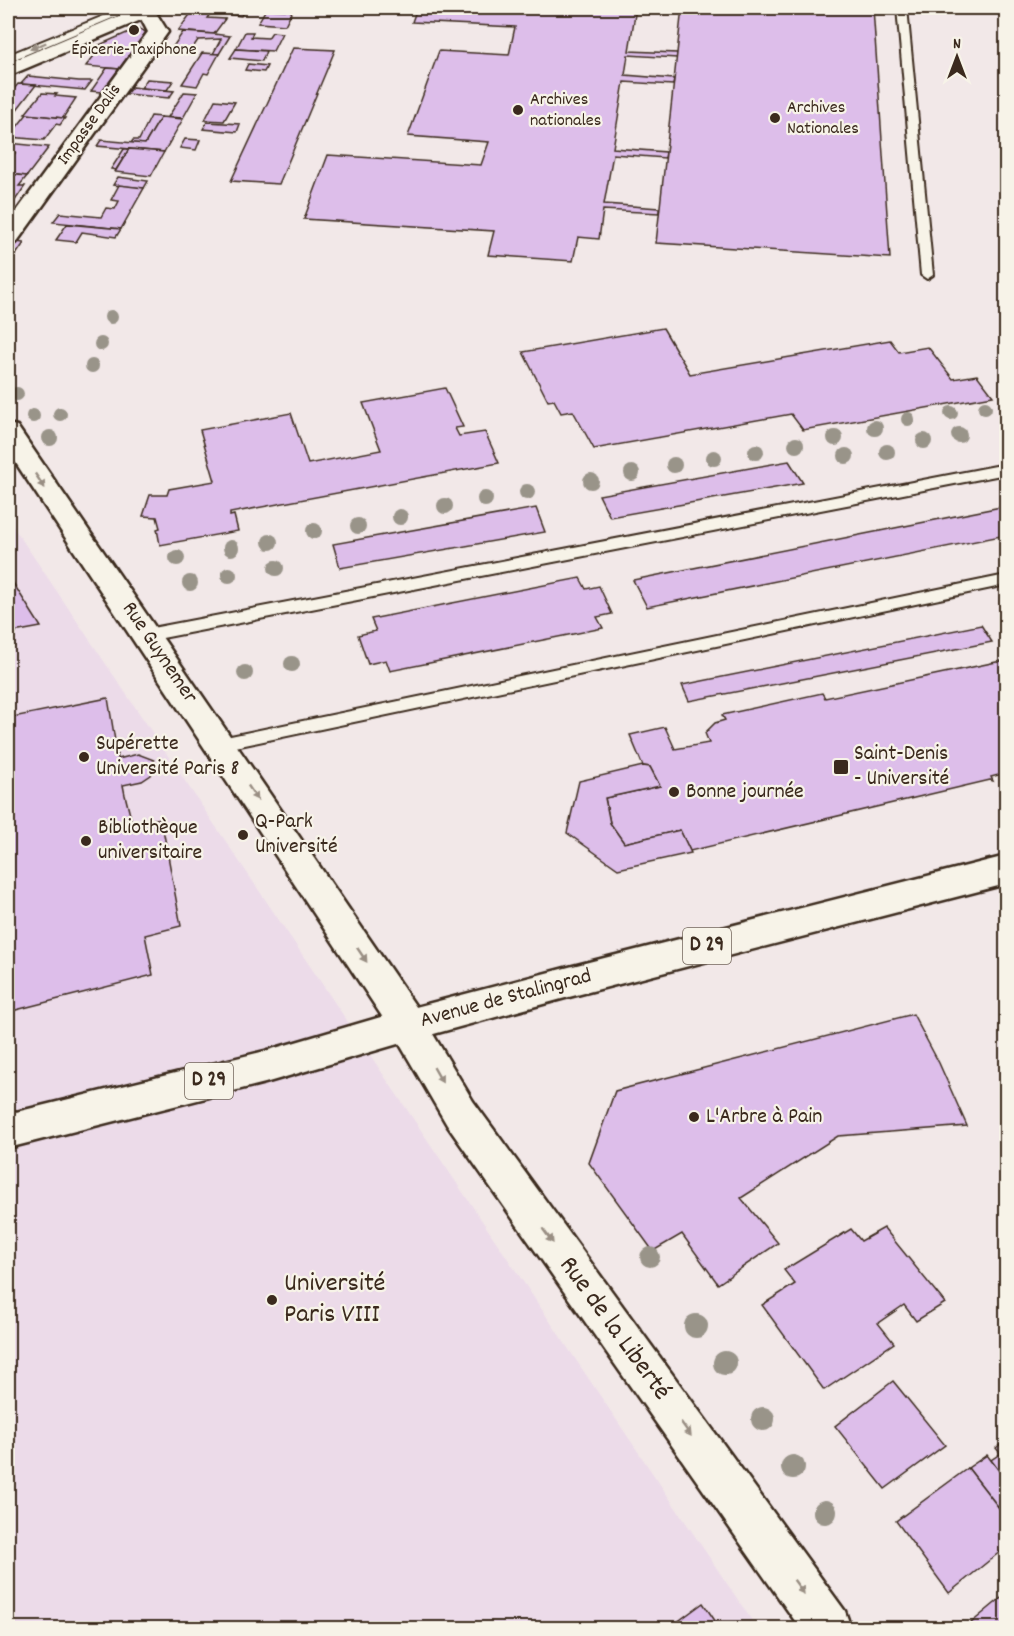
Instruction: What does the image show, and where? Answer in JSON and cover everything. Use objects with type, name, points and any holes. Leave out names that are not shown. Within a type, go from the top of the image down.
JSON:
[{"type":"street","points":[[8,48],[105,8]]},
{"type":"street","points":[[8,70],[143,9]]},
{"type":"street","name":"Impasse Dalis","points":[[8,238],[158,32],[143,9]]},
{"type":"street","name":"Rue Guynemer","points":[[8,432],[221,744],[408,1025]]},
{"type":"street","name":"Avenue de Stalingrad","points":[[8,1131],[265,1067],[408,1025],[1006,870]]},
{"type":"street","name":"Rue de la Liberté","points":[[408,1025],[460,1113],[828,1629]]},
{"type":"lane","points":[[902,8],[927,275]]},
{"type":"lane","points":[[8,59],[143,9]]},
{"type":"lane","points":[[147,635],[1006,469]]},
{"type":"lane","points":[[221,744],[1006,580]]},
{"type":"shaded area","name":"Université Paris VIII","points":[[8,519],[314,972],[757,1628],[8,1628]]},
{"type":"building","points":[[188,8],[221,8],[217,13]]},
{"type":"building","points":[[221,8],[244,10],[241,16],[217,13]]},
{"type":"building","name":"Archives nationales","points":[[417,8],[636,8],[629,51],[677,53],[677,58],[628,55],[625,75],[674,79],[673,85],[624,82],[613,148],[666,152],[665,158],[613,154],[604,204],[659,208],[659,213],[603,210],[599,239],[578,237],[573,261],[488,255],[494,231],[304,219],[328,155],[481,165],[489,142],[408,136],[439,51],[509,55],[515,27],[412,22]]},
{"type":"building","name":"Archives Nationales","points":[[682,8],[873,8],[890,258],[656,243]]},
{"type":"building","points":[[194,9],[212,11],[207,18],[225,19],[214,34],[178,31]]},
{"type":"building","points":[[266,9],[292,11],[285,25],[258,23]]},
{"type":"building","points":[[138,28],[146,32],[119,69],[86,66],[101,47],[95,47]]},
{"type":"building","points":[[183,32],[230,36],[219,54],[213,54],[221,39],[198,40],[190,52],[170,51]]},
{"type":"building","points":[[245,32],[253,32],[251,37],[268,38],[272,32],[282,33],[273,51],[236,49]]},
{"type":"building","points":[[293,48],[335,50],[279,184],[231,181]]},
{"type":"building","points":[[236,49],[266,51],[262,61],[230,58]]},
{"type":"building","points":[[202,53],[219,54],[208,74],[204,73],[197,86],[182,84]]},
{"type":"building","points":[[248,64],[267,66],[264,72],[245,70]]},
{"type":"building","points":[[107,68],[119,69],[102,92],[91,91]]},
{"type":"building","points":[[28,76],[92,81],[85,90],[21,84]]},
{"type":"building","points":[[147,79],[173,81],[167,90],[141,88]]},
{"type":"building","points":[[18,84],[36,85],[8,121],[8,96]]},
{"type":"building","points":[[132,87],[174,91],[169,98],[126,94]]},
{"type":"building","points":[[184,92],[197,93],[183,118],[168,117]]},
{"type":"building","points":[[42,93],[76,98],[63,118],[25,114]]},
{"type":"building","points":[[215,100],[235,102],[224,121],[205,120]]},
{"type":"building","points":[[27,114],[65,118],[60,125],[56,124],[44,140],[9,137]]},
{"type":"building","points":[[151,116],[161,117],[145,144],[131,143],[133,140],[139,140]]},
{"type":"building","points":[[161,117],[183,119],[164,152],[97,146],[101,140],[145,144]]},
{"type":"building","points":[[207,122],[240,124],[237,132],[203,129]]},
{"type":"building","points":[[185,139],[200,140],[196,150],[180,148]]},
{"type":"building","points":[[8,143],[49,147],[27,176],[8,174],[8,163],[15,153],[8,153]]},
{"type":"building","points":[[124,149],[129,149],[116,170],[111,169]]},
{"type":"building","points":[[129,149],[164,152],[151,176],[115,172]]},
{"type":"building","points":[[8,174],[27,176],[19,186],[25,186],[14,202],[8,201]]},
{"type":"building","points":[[118,177],[148,181],[144,188],[113,185]]},
{"type":"building","points":[[119,185],[144,188],[121,229],[53,222],[60,213],[101,217],[106,208],[115,209],[119,201],[111,200]]},
{"type":"building","points":[[67,224],[121,229],[116,237],[82,232],[76,242],[56,240]]},
{"type":"building","points":[[8,241],[24,243],[13,259],[8,259]]},
{"type":"building","points":[[663,328],[690,374],[890,340],[899,352],[928,347],[953,379],[977,375],[993,396],[803,430],[791,414],[594,449],[573,411],[561,413],[554,400],[548,401],[523,352]]},
{"type":"building","points":[[445,388],[463,427],[455,428],[459,436],[485,432],[499,463],[230,513],[230,516],[234,515],[238,531],[160,545],[157,529],[160,528],[157,517],[143,516],[150,495],[167,495],[169,489],[215,481],[200,430],[291,413],[308,464],[381,450],[363,403]]},
{"type":"building","points":[[789,461],[803,483],[610,517],[599,495]]},
{"type":"building","points":[[1006,506],[1006,535],[647,607],[633,580]]},
{"type":"building","points":[[536,508],[545,532],[340,568],[333,544]]},
{"type":"building","points":[[8,575],[41,627],[8,633]]},
{"type":"building","points":[[580,578],[586,589],[599,586],[612,614],[597,617],[603,628],[390,671],[386,660],[368,664],[358,635],[376,631],[371,619]]},
{"type":"building","points":[[981,625],[992,642],[689,701],[682,685]]},
{"type":"building","name":"Saint-Denis - Université","points":[[1006,660],[1006,773],[991,777],[993,781],[690,851],[680,830],[624,843],[610,823],[605,798],[660,786],[650,767],[643,766],[630,735],[665,727],[675,749],[709,743],[705,733],[715,723],[725,720],[722,715],[822,693],[825,698]]},
{"type":"building","name":"Bibliothèque universitaire","points":[[108,698],[118,759],[138,754],[154,760],[156,765],[151,775],[142,781],[123,785],[132,823],[161,818],[181,926],[145,935],[153,975],[8,1012],[8,718]]},
{"type":"building","points":[[643,766],[650,767],[660,786],[605,798],[610,823],[624,843],[680,830],[691,853],[618,869],[567,833],[579,781]]},
{"type":"building","points":[[913,1014],[939,1063],[967,1126],[838,1136],[741,1198],[778,1243],[718,1284],[682,1234],[653,1251],[589,1163],[615,1091]]},
{"type":"building","points":[[884,1228],[945,1303],[916,1321],[904,1305],[878,1323],[894,1343],[824,1390],[762,1305],[795,1284],[784,1270],[851,1229],[861,1241]]},
{"type":"building","points":[[893,1381],[945,1445],[885,1489],[835,1426]]},
{"type":"building","points":[[1006,1440],[1006,1456],[1004,1458],[996,1448]]},
{"type":"building","points":[[1000,1454],[1006,1461],[1006,1480],[991,1460]]},
{"type":"building","points":[[987,1455],[1006,1480],[1006,1517],[968,1468]]},
{"type":"building","points":[[968,1468],[1006,1517],[1006,1547],[949,1593],[896,1521]]},
{"type":"building","points":[[1006,1594],[1006,1628],[976,1628],[971,1623]]},
{"type":"building","points":[[703,1603],[720,1628],[669,1628]]},
{"type":"place","name":"Épicerie-Taxiphone","points":[[134,30]]},
{"type":"place","name":"Archives nationales","points":[[518,110]]},
{"type":"place","name":"Archives Nationales","points":[[775,118]]},
{"type":"place","name":"Supérette Université Paris 8","points":[[84,757]]},
{"type":"place","name":"Saint-Denis - Université","points":[[841,767]]},
{"type":"place","name":"Bonne journée","points":[[674,792]]},
{"type":"place","name":"Q-Park Université","points":[[243,835]]},
{"type":"place","name":"Bibliothèque universitaire","points":[[86,841]]},
{"type":"place","name":"L'Arbre à Pain","points":[[694,1117]]},
{"type":"place","name":"Université Paris VIII","points":[[272,1300]]}]
